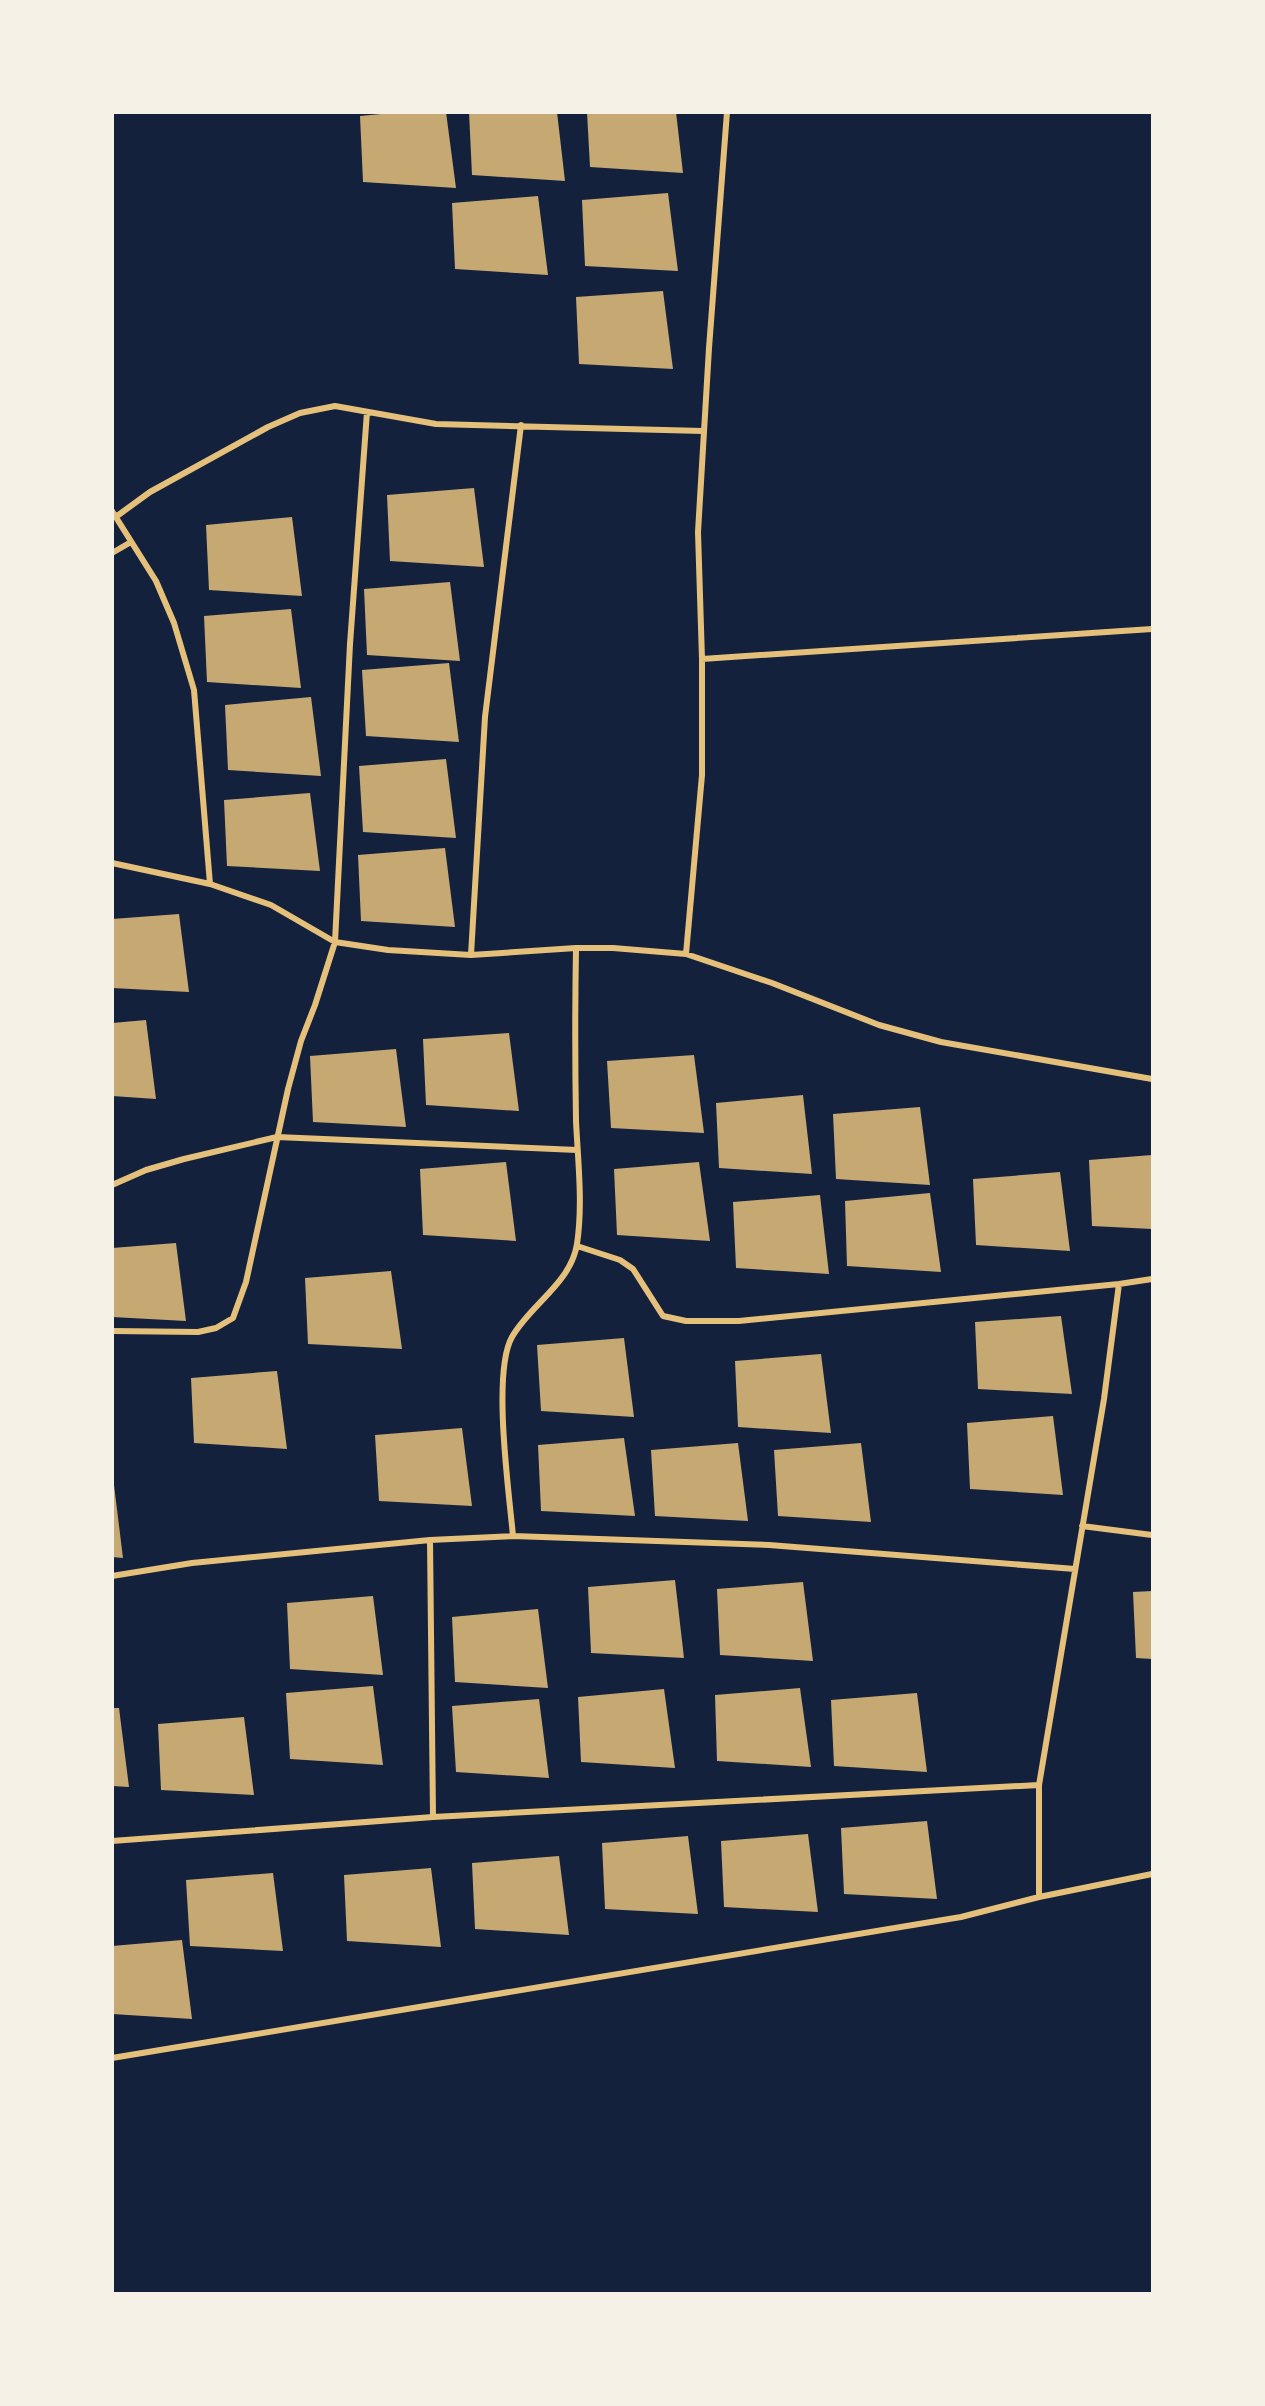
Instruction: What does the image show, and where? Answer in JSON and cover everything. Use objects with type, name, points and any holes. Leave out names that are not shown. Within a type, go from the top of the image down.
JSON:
[{"type":"street","points":[[686,954],[702,775],[702,659],[698,532],[703,431],[727,112]]},
{"type":"street","points":[[210,884],[194,690],[174,623],[156,581],[115,514],[150,492],[268,427],[300,413],[335,406],[436,424],[703,431]]},
{"type":"street","points":[[112,1331],[198,1332],[216,1328],[232,1318],[246,1282],[277,1137],[301,1041],[335,942],[350,644],[367,412]]},
{"type":"street","points":[[471,955],[485,717],[521,425]]},
{"type":"street","points":[[112,553],[131,542]]},
{"type":"street","points":[[702,659],[1152,629]]},
{"type":"street","points":[[112,864],[210,884],[271,905],[335,942],[388,950],[471,955],[576,948],[612,948],[686,954],[772,983],[879,1025],[941,1042],[1152,1079]]},
{"type":"street","points":[[513,1536],[504,1430],[504,1361],[511,1338],[524,1320],[558,1283],[577,1246],[579,1188],[574,1019],[576,948]]},
{"type":"street","points":[[112,1185],[146,1170],[277,1137],[577,1150]]},
{"type":"street","points":[[577,1246],[620,1260],[633,1269],[663,1316],[686,1321],[739,1321],[1152,1279]]},
{"type":"street","points":[[1039,1898],[1039,1785],[1104,1399],[1119,1284]]},
{"type":"street","points":[[1082,1526],[1152,1535]]},
{"type":"street","points":[[112,1576],[192,1563],[430,1540],[513,1536],[769,1545],[1075,1569]]},
{"type":"street","points":[[430,1540],[433,1817]]},
{"type":"street","points":[[112,1840],[433,1817],[1039,1785]]},
{"type":"street","points":[[112,2058],[961,1917],[1152,1874]]},
{"type":"building","points":[[402,112],[446,112],[456,188],[363,182],[360,116]]},
{"type":"building","points":[[469,112],[557,112],[565,181],[472,175]]},
{"type":"building","points":[[587,112],[676,112],[683,173],[590,167]]},
{"type":"building","points":[[668,193],[678,271],[585,266],[582,200]]},
{"type":"building","points":[[538,196],[548,275],[455,269],[452,203]]},
{"type":"building","points":[[663,291],[673,369],[579,364],[576,297]]},
{"type":"building","points":[[474,488],[484,567],[390,561],[387,495]]},
{"type":"building","points":[[292,517],[302,596],[209,590],[206,525]]},
{"type":"building","points":[[450,582],[460,661],[367,655],[364,589]]},
{"type":"building","points":[[291,609],[301,688],[207,682],[204,616]]},
{"type":"building","points":[[449,663],[459,742],[366,736],[362,670]]},
{"type":"building","points":[[311,697],[321,776],[228,770],[225,705]]},
{"type":"building","points":[[446,759],[456,838],[363,832],[359,766]]},
{"type":"building","points":[[310,793],[320,871],[227,866],[224,800]]},
{"type":"building","points":[[445,848],[455,927],[361,921],[358,855]]},
{"type":"building","points":[[179,914],[189,992],[112,988],[112,919]]},
{"type":"building","points":[[146,1020],[156,1099],[112,1096],[112,1023]]},
{"type":"building","points":[[509,1033],[519,1111],[426,1105],[423,1039]]},
{"type":"building","points":[[396,1049],[406,1127],[313,1122],[310,1056]]},
{"type":"building","points":[[694,1055],[704,1133],[611,1128],[607,1061]]},
{"type":"building","points":[[803,1095],[812,1174],[719,1168],[716,1103]]},
{"type":"building","points":[[920,1107],[930,1185],[836,1179],[833,1114]]},
{"type":"building","points":[[1152,1155],[1152,1229],[1092,1226],[1089,1160]]},
{"type":"building","points":[[506,1162],[516,1241],[423,1235],[420,1169]]},
{"type":"building","points":[[699,1162],[710,1241],[617,1235],[614,1169]]},
{"type":"building","points":[[1060,1172],[1070,1251],[976,1245],[973,1179]]},
{"type":"building","points":[[930,1193],[941,1272],[847,1266],[845,1201]]},
{"type":"building","points":[[820,1195],[829,1274],[736,1268],[733,1202]]},
{"type":"building","points":[[176,1243],[186,1321],[112,1317],[112,1248]]},
{"type":"building","points":[[391,1271],[402,1349],[308,1344],[305,1278]]},
{"type":"building","points":[[1061,1316],[1072,1394],[978,1389],[975,1322]]},
{"type":"building","points":[[624,1338],[634,1417],[541,1411],[537,1345]]},
{"type":"building","points":[[821,1354],[831,1433],[738,1427],[735,1361]]},
{"type":"building","points":[[277,1371],[287,1449],[194,1443],[191,1378]]},
{"type":"building","points":[[1053,1416],[1063,1495],[970,1489],[967,1423]]},
{"type":"building","points":[[462,1428],[472,1506],[379,1501],[375,1435]]},
{"type":"building","points":[[624,1438],[635,1516],[541,1511],[538,1445]]},
{"type":"building","points":[[738,1443],[748,1521],[655,1516],[651,1450]]},
{"type":"building","points":[[861,1443],[871,1522],[778,1516],[774,1450]]},
{"type":"building","points":[[114,1485],[123,1558],[112,1557]]},
{"type":"building","points":[[675,1580],[684,1658],[591,1653],[588,1587]]},
{"type":"building","points":[[803,1582],[813,1661],[720,1655],[717,1589]]},
{"type":"building","points":[[1152,1591],[1152,1659],[1136,1658],[1133,1592]]},
{"type":"building","points":[[373,1596],[383,1675],[290,1669],[287,1603]]},
{"type":"building","points":[[538,1609],[548,1688],[455,1682],[452,1617]]},
{"type":"building","points":[[373,1686],[383,1765],[290,1759],[286,1693]]},
{"type":"building","points":[[800,1688],[811,1767],[717,1761],[715,1695]]},
{"type":"building","points":[[664,1689],[675,1768],[581,1762],[578,1697]]},
{"type":"building","points":[[917,1693],[927,1772],[834,1766],[831,1700]]},
{"type":"building","points":[[539,1699],[549,1778],[456,1772],[452,1706]]},
{"type":"building","points":[[112,1708],[119,1708],[129,1787],[112,1786]]},
{"type":"building","points":[[244,1717],[254,1795],[161,1790],[158,1724]]},
{"type":"building","points":[[927,1821],[937,1899],[844,1894],[841,1828]]},
{"type":"building","points":[[808,1834],[818,1912],[724,1907],[721,1841]]},
{"type":"building","points":[[688,1836],[698,1914],[605,1909],[602,1843]]},
{"type":"building","points":[[559,1856],[569,1935],[475,1929],[472,1863]]},
{"type":"building","points":[[431,1868],[441,1947],[347,1941],[344,1875]]},
{"type":"building","points":[[273,1873],[283,1951],[190,1946],[186,1880]]},
{"type":"building","points":[[182,1940],[192,2019],[112,2014],[112,1946]]}]
